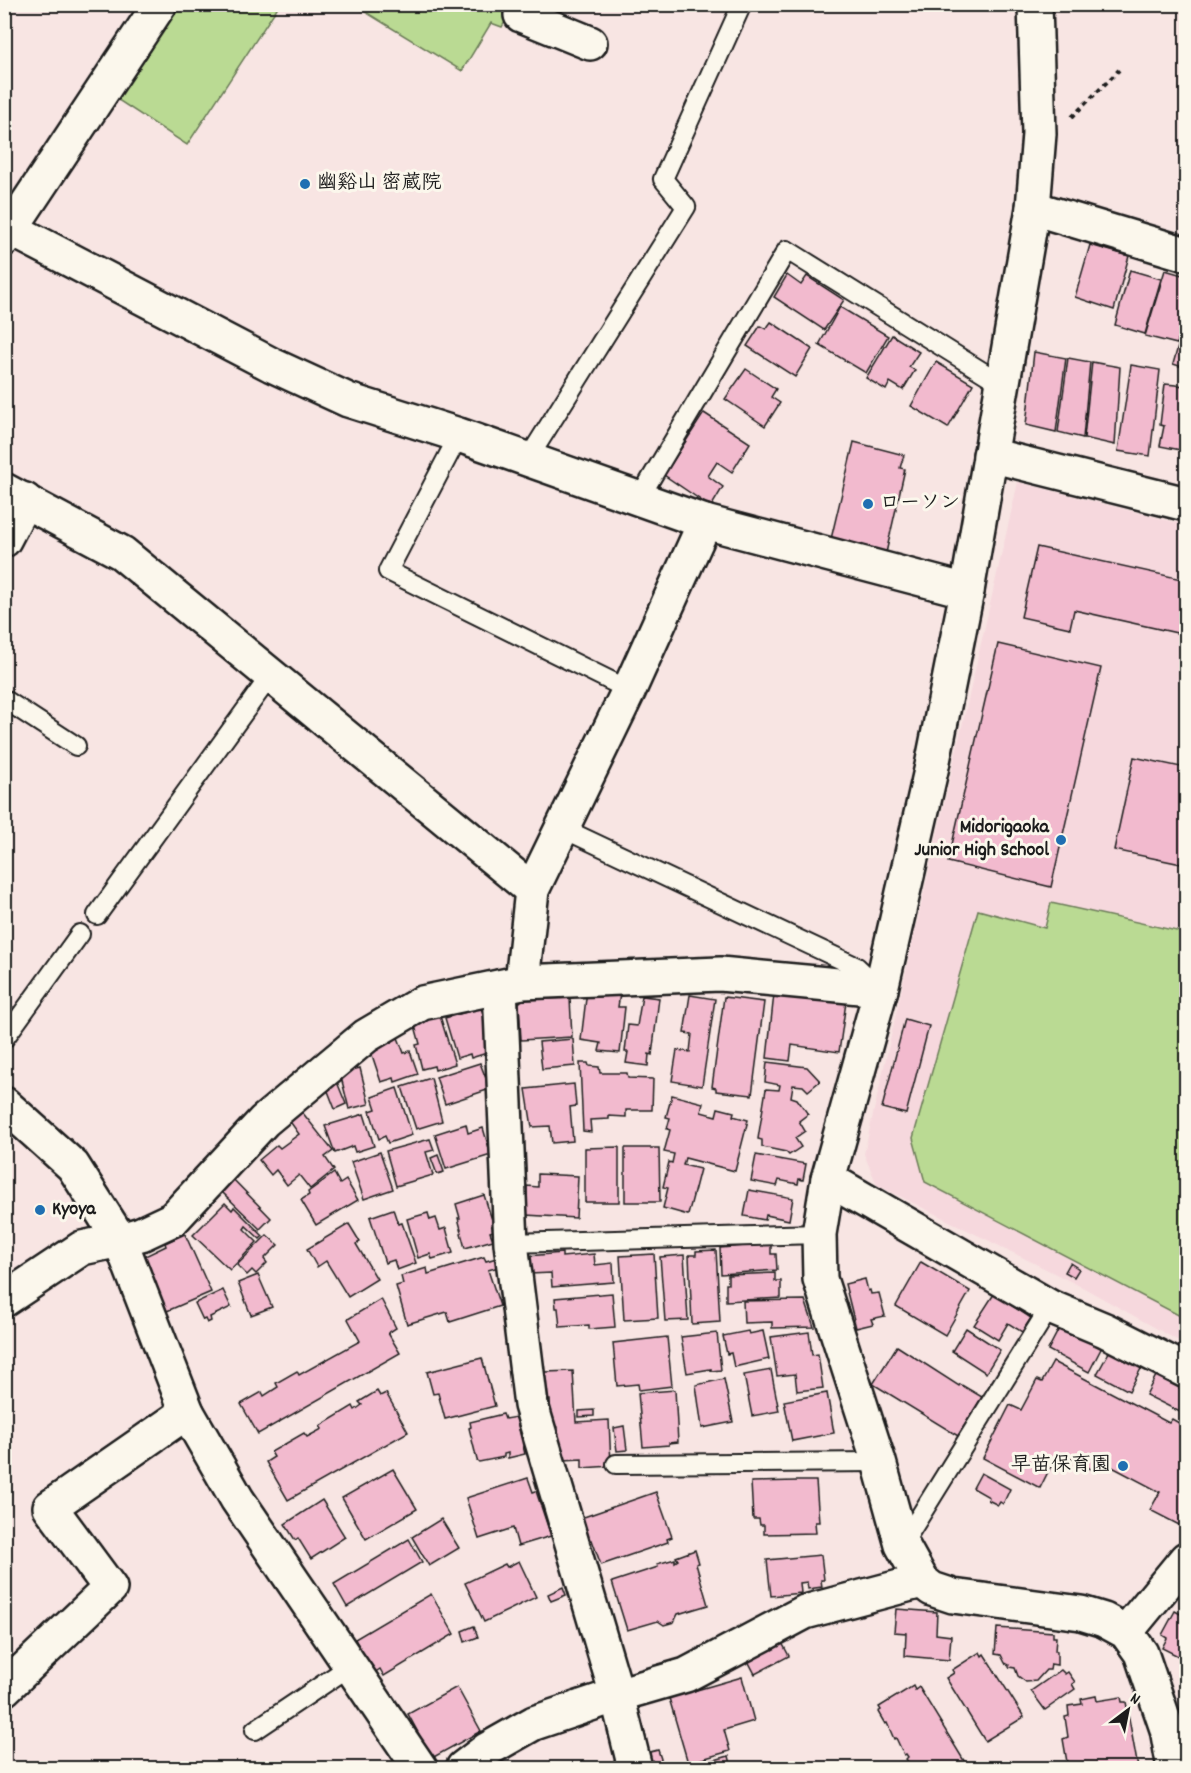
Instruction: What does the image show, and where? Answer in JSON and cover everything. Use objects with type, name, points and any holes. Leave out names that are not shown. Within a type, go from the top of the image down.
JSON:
[{"type":"street","points":[[160,4],[7,231],[272,365],[348,400],[459,435],[705,522],[967,591]]},
{"type":"street","points":[[527,4],[521,15],[590,43]]},
{"type":"street","points":[[1035,4],[1040,134],[1033,208],[967,591],[932,766],[881,989],[828,1179],[819,1234],[820,1280],[879,1462],[902,1545],[922,1581],[932,1589],[953,1596],[1081,1613],[1104,1620],[1126,1632],[1141,1653],[1167,1729],[1174,1768]]},
{"type":"street","points":[[1033,208],[1186,255]]},
{"type":"street","points":[[990,455],[1186,504]]},
{"type":"street","points":[[4,540],[15,495],[122,553],[532,890]]},
{"type":"street","points":[[634,1768],[617,1695],[531,1405],[511,1244],[511,984],[532,890],[629,690],[705,522]]},
{"type":"street","points":[[4,1300],[82,1248],[141,1234],[173,1219],[264,1121],[366,1036],[422,1003],[511,984],[720,974],[881,989]]},
{"type":"street","points":[[4,1104],[73,1166],[120,1240],[187,1412],[237,1499],[349,1667],[420,1768]]},
{"type":"street","points":[[828,1179],[1050,1307],[1105,1330],[1186,1371]]},
{"type":"street","points":[[4,1689],[110,1588],[50,1507],[187,1412]]},
{"type":"street","points":[[1126,1632],[1186,1559]]},
{"type":"street","points":[[463,1768],[488,1749],[534,1723],[686,1675],[805,1612],[922,1581]]},
{"type":"lane","points":[[528,459],[686,207],[663,179],[742,4]]},
{"type":"lane","points":[[639,497],[787,250],[1002,384]]},
{"type":"lane","points":[[459,435],[388,571],[629,690]]},
{"type":"lane","points":[[97,915],[271,675]]},
{"type":"lane","points":[[4,699],[76,746]]},
{"type":"lane","points":[[562,828],[857,967],[881,989]]},
{"type":"lane","points":[[4,1039],[80,934]]},
{"type":"lane","points":[[511,1244],[819,1234]]},
{"type":"lane","points":[[902,1545],[1050,1307]]},
{"type":"lane","points":[[616,1464],[879,1462]]},
{"type":"lane","points":[[255,1730],[349,1667]]},
{"type":"path","points":[[1040,134],[1070,118],[1119,70]]},
{"type":"shaded area","name":"Midorigaoka Junior High School","points":[[1018,482],[1186,525],[1186,1345],[1084,1288],[877,1185],[864,1154]]},
{"type":"green space","points":[[168,5],[279,5],[187,145],[109,94]]},
{"type":"green space","points":[[354,5],[514,5],[502,27],[491,23],[462,71]]},
{"type":"green space","points":[[1051,903],[1186,933],[1186,1319],[925,1182],[913,1138],[978,910],[1045,928]]},
{"type":"building","points":[[1090,245],[1129,256],[1114,310],[1075,297]]},
{"type":"building","points":[[1130,270],[1161,279],[1145,334],[1115,325]]},
{"type":"building","points":[[1165,270],[1186,276],[1186,310],[1177,344],[1145,336]]},
{"type":"building","points":[[787,275],[801,285],[807,276],[844,300],[824,330],[774,297]]},
{"type":"building","points":[[840,307],[888,336],[866,373],[819,345]]},
{"type":"building","points":[[1186,319],[1186,368],[1173,364]]},
{"type":"building","points":[[771,322],[812,349],[795,377],[747,346],[760,326],[766,329]]},
{"type":"building","points":[[892,335],[919,352],[909,367],[915,370],[903,390],[890,382],[886,390],[866,378]]},
{"type":"building","points":[[1034,352],[1066,358],[1056,432],[1026,425]]},
{"type":"building","points":[[1068,358],[1090,362],[1083,438],[1058,432]]},
{"type":"building","points":[[936,362],[973,384],[948,428],[911,406]]},
{"type":"building","points":[[1092,362],[1120,367],[1115,445],[1084,438]]},
{"type":"building","points":[[1131,365],[1160,370],[1150,456],[1118,451]]},
{"type":"building","points":[[746,369],[776,389],[771,397],[780,403],[765,426],[725,399]]},
{"type":"building","points":[[1165,384],[1186,386],[1186,451],[1160,446],[1164,426],[1160,425]]},
{"type":"building","points":[[704,413],[750,443],[732,472],[717,462],[708,476],[723,487],[711,507],[664,475]]},
{"type":"building","name":"ローソン","points":[[854,442],[904,455],[900,468],[905,469],[886,553],[831,539]]},
{"type":"building","points":[[1037,547],[1186,580],[1186,635],[1074,610],[1070,628],[1021,617]]},
{"type":"building","points":[[998,644],[1101,668],[1051,887],[948,862]]},
{"type":"building","points":[[1134,757],[1186,768],[1186,865],[1114,850]]},
{"type":"building","points":[[587,990],[620,993],[618,1007],[625,1007],[620,1053],[599,1051],[601,1043],[581,1040]]},
{"type":"building","points":[[774,994],[846,1002],[839,1052],[792,1045],[790,1061],[767,1058]]},
{"type":"building","points":[[690,995],[715,999],[702,1086],[672,1081],[677,1050],[690,1052],[692,1034],[684,1033]]},
{"type":"building","points":[[642,996],[659,998],[652,1055],[649,1054],[648,1066],[626,1063],[628,1052],[625,1052],[628,1025],[637,1026]]},
{"type":"building","points":[[724,997],[764,1002],[752,1095],[716,1091],[716,1088],[712,1087]]},
{"type":"building","points":[[570,998],[572,1037],[521,1040],[519,1003],[522,1000]]},
{"type":"building","points":[[481,1008],[489,1034],[486,1035],[490,1052],[471,1058],[470,1054],[457,1058],[445,1018]]},
{"type":"building","points":[[440,1016],[455,1064],[435,1070],[434,1066],[422,1069],[416,1045],[420,1044],[414,1022]]},
{"type":"building","points":[[905,1019],[929,1026],[906,1114],[882,1108]]},
{"type":"building","points":[[397,1035],[404,1053],[410,1051],[418,1074],[395,1082],[394,1078],[381,1082],[370,1049]]},
{"type":"building","points":[[573,1039],[575,1066],[542,1069],[539,1042]]},
{"type":"building","points":[[767,1062],[807,1067],[820,1081],[808,1091],[803,1086],[793,1085],[791,1097],[797,1099],[808,1114],[799,1121],[805,1131],[795,1138],[801,1147],[789,1155],[786,1152],[762,1147],[762,1140],[758,1139],[766,1089],[779,1090],[780,1085],[765,1082]]},
{"type":"building","points":[[480,1063],[490,1089],[445,1104],[436,1077]]},
{"type":"building","points":[[580,1063],[599,1067],[600,1073],[627,1073],[628,1078],[653,1079],[652,1110],[626,1110],[626,1117],[609,1116],[609,1119],[590,1120],[591,1132],[583,1131]]},
{"type":"building","points":[[360,1068],[369,1104],[349,1109],[340,1073]]},
{"type":"building","points":[[431,1078],[442,1121],[416,1129],[402,1087]]},
{"type":"building","points":[[337,1082],[346,1104],[335,1109],[326,1086]]},
{"type":"building","points":[[574,1084],[576,1106],[570,1107],[573,1141],[552,1143],[550,1126],[532,1127],[526,1089]]},
{"type":"building","points":[[397,1088],[412,1135],[388,1143],[385,1136],[379,1139],[370,1111],[376,1109],[372,1097]]},
{"type":"building","points":[[672,1095],[703,1103],[701,1112],[716,1116],[718,1108],[734,1112],[733,1116],[748,1120],[735,1171],[685,1158],[683,1165],[700,1169],[688,1215],[663,1208],[668,1188],[663,1187],[669,1162],[672,1163],[674,1154],[664,1152],[670,1130],[667,1129],[670,1118],[666,1117]]},
{"type":"building","points":[[298,1107],[333,1151],[325,1157],[334,1170],[310,1189],[299,1175],[287,1185],[276,1170],[271,1175],[259,1160],[277,1145],[280,1148],[299,1134],[286,1116]]},
{"type":"building","points":[[364,1114],[374,1146],[355,1152],[353,1146],[335,1153],[325,1126]]},
{"type":"building","points":[[466,1124],[468,1133],[483,1128],[491,1155],[446,1169],[435,1134]]},
{"type":"building","points":[[430,1139],[434,1150],[426,1152],[433,1175],[396,1186],[386,1151]]},
{"type":"building","points":[[619,1147],[619,1202],[585,1202],[585,1148]]},
{"type":"building","points":[[625,1148],[659,1148],[660,1202],[625,1202]]},
{"type":"building","points":[[380,1152],[393,1189],[364,1199],[351,1162]]},
{"type":"building","points":[[438,1155],[444,1172],[437,1174],[431,1158]]},
{"type":"building","points":[[756,1155],[806,1164],[803,1180],[799,1179],[798,1184],[779,1180],[777,1186],[751,1181]]},
{"type":"building","points":[[334,1173],[340,1184],[346,1180],[358,1200],[316,1225],[301,1200]]},
{"type":"building","points":[[538,1174],[578,1176],[576,1218],[526,1215],[527,1186],[538,1187]]},
{"type":"building","points":[[229,1175],[271,1218],[260,1229],[222,1192],[219,1186]]},
{"type":"building","points":[[749,1190],[793,1198],[789,1220],[766,1215],[765,1220],[744,1216]]},
{"type":"building","points":[[484,1195],[493,1223],[491,1224],[493,1231],[490,1232],[493,1240],[465,1248],[456,1204]]},
{"type":"building","points":[[225,1203],[232,1210],[234,1207],[263,1236],[260,1239],[246,1226],[244,1229],[257,1242],[230,1270],[193,1235]]},
{"type":"building","points":[[393,1209],[398,1224],[402,1223],[416,1263],[397,1270],[394,1260],[385,1263],[370,1217]]},
{"type":"building","points":[[428,1213],[430,1220],[436,1218],[440,1230],[446,1228],[453,1253],[432,1259],[430,1254],[418,1258],[407,1219]]},
{"type":"building","points":[[349,1224],[360,1242],[356,1244],[377,1279],[348,1297],[326,1261],[317,1267],[307,1249]]},
{"type":"building","points":[[185,1234],[211,1292],[167,1311],[143,1257]]},
{"type":"building","points":[[267,1235],[278,1245],[264,1259],[267,1263],[256,1274],[252,1270],[247,1275],[237,1265]]},
{"type":"building","points":[[771,1244],[771,1254],[776,1254],[777,1270],[721,1274],[720,1248]]},
{"type":"building","points":[[716,1250],[720,1322],[692,1324],[689,1255],[696,1255],[696,1251]]},
{"type":"building","points":[[562,1253],[562,1257],[594,1254],[595,1265],[613,1263],[614,1282],[552,1287],[551,1273],[530,1274],[528,1256]]},
{"type":"building","points":[[654,1254],[658,1318],[624,1320],[620,1256]]},
{"type":"building","points":[[684,1255],[688,1320],[665,1321],[660,1257]]},
{"type":"building","points":[[484,1257],[486,1261],[500,1257],[502,1266],[488,1270],[500,1306],[450,1322],[447,1312],[407,1324],[396,1286],[403,1284],[401,1276],[427,1268],[428,1274]]},
{"type":"building","points":[[921,1262],[970,1291],[945,1335],[896,1306]]},
{"type":"building","points":[[1070,1263],[1079,1269],[1074,1277],[1065,1272]]},
{"type":"building","points":[[775,1273],[775,1281],[781,1281],[781,1298],[726,1301],[728,1275]]},
{"type":"building","points":[[258,1275],[272,1307],[251,1315],[238,1283]]},
{"type":"building","points":[[865,1279],[871,1294],[879,1293],[885,1316],[871,1319],[873,1324],[856,1328],[845,1284]]},
{"type":"building","points":[[223,1290],[231,1307],[210,1317],[211,1321],[207,1323],[205,1319],[203,1320],[195,1303]]},
{"type":"building","points":[[612,1293],[615,1327],[589,1329],[589,1325],[560,1327],[555,1298]]},
{"type":"building","points":[[994,1294],[1031,1318],[1022,1332],[1008,1323],[998,1340],[974,1325]]},
{"type":"building","points":[[381,1299],[396,1328],[388,1333],[400,1353],[258,1434],[241,1404],[262,1392],[264,1396],[278,1387],[276,1383],[297,1371],[299,1375],[360,1341],[348,1319]]},
{"type":"building","points":[[805,1300],[814,1327],[772,1328],[772,1322],[744,1323],[743,1301]]},
{"type":"building","points":[[1062,1323],[1105,1341],[1089,1372],[1048,1350]]},
{"type":"building","points":[[966,1328],[1000,1350],[986,1373],[952,1351]]},
{"type":"building","points":[[748,1331],[749,1334],[763,1331],[769,1359],[734,1367],[731,1353],[727,1354],[723,1336]]},
{"type":"building","points":[[809,1332],[812,1355],[818,1354],[823,1388],[797,1391],[795,1374],[777,1376],[771,1337]]},
{"type":"building","points":[[717,1333],[721,1370],[711,1371],[711,1369],[687,1373],[681,1337]]},
{"type":"building","points":[[667,1337],[672,1386],[639,1390],[638,1384],[617,1386],[613,1343]]},
{"type":"building","points":[[1113,1345],[1143,1365],[1129,1391],[1097,1374]]},
{"type":"building","points":[[897,1346],[959,1386],[960,1384],[982,1397],[958,1436],[873,1384]]},
{"type":"building","points":[[482,1358],[495,1406],[445,1419],[438,1393],[433,1394],[427,1372]]},
{"type":"building","points":[[1053,1362],[1169,1423],[1172,1419],[1186,1427],[1185,1528],[1150,1510],[1160,1492],[1099,1460],[1093,1470],[1064,1455],[1057,1469],[1051,1466],[1040,1488],[983,1458],[1010,1405],[1021,1410],[1037,1380],[1042,1382]]},
{"type":"building","points":[[771,1370],[779,1411],[752,1416],[744,1375]]},
{"type":"building","points":[[1159,1370],[1186,1384],[1186,1415],[1146,1395]]},
{"type":"building","points":[[573,1371],[576,1422],[609,1420],[611,1466],[582,1468],[582,1459],[563,1460],[562,1447],[559,1447],[558,1427],[553,1427],[550,1400],[547,1400],[545,1372]]},
{"type":"building","points":[[724,1379],[733,1422],[702,1428],[696,1385]]},
{"type":"building","points":[[675,1390],[678,1442],[643,1447],[638,1393]]},
{"type":"building","points":[[377,1391],[380,1396],[386,1393],[408,1432],[288,1500],[266,1462],[274,1457],[271,1452],[304,1433],[307,1437],[322,1429],[320,1426],[353,1406],[355,1410],[362,1405],[359,1402]]},
{"type":"building","points":[[827,1393],[834,1433],[792,1441],[784,1401]]},
{"type":"building","points":[[594,1410],[594,1416],[579,1417],[579,1411]]},
{"type":"building","points":[[503,1414],[505,1419],[516,1417],[525,1454],[508,1458],[508,1453],[504,1454],[504,1457],[479,1462],[469,1428],[471,1427],[470,1422]]},
{"type":"building","points":[[624,1426],[627,1450],[617,1451],[614,1428]]},
{"type":"building","points":[[393,1469],[417,1509],[366,1539],[342,1498]]},
{"type":"building","points":[[981,1473],[1010,1489],[1003,1504],[1000,1502],[998,1505],[988,1500],[989,1497],[973,1488]]},
{"type":"building","points":[[528,1478],[533,1492],[536,1491],[551,1536],[518,1546],[513,1528],[479,1539],[466,1498]]},
{"type":"building","points":[[816,1481],[819,1522],[815,1522],[816,1533],[764,1534],[764,1525],[760,1525],[759,1519],[753,1519],[751,1482]]},
{"type":"building","points":[[656,1492],[672,1537],[667,1539],[668,1542],[601,1565],[581,1518]]},
{"type":"building","points":[[322,1500],[345,1537],[311,1559],[298,1538],[295,1540],[285,1524]]},
{"type":"building","points":[[441,1519],[459,1548],[429,1566],[412,1537]]},
{"type":"building","points":[[409,1539],[422,1562],[347,1607],[334,1584]]},
{"type":"building","points":[[695,1550],[699,1563],[696,1564],[708,1605],[678,1614],[674,1622],[664,1625],[658,1621],[627,1630],[612,1582],[658,1567],[657,1564],[675,1559],[675,1562],[678,1560],[676,1557]]},
{"type":"building","points":[[821,1555],[824,1580],[821,1580],[822,1587],[808,1589],[807,1582],[800,1583],[801,1593],[771,1596],[767,1560]]},
{"type":"building","points":[[519,1561],[536,1597],[484,1622],[465,1583],[505,1564],[507,1567]]},
{"type":"building","points":[[563,1587],[566,1595],[551,1601],[548,1594]]},
{"type":"building","points":[[431,1594],[454,1634],[384,1676],[380,1669],[374,1673],[355,1639]]},
{"type":"building","points":[[896,1609],[937,1612],[936,1634],[951,1636],[949,1660],[905,1656],[906,1633],[894,1632]]},
{"type":"building","points":[[1175,1611],[1186,1617],[1186,1660],[1162,1648],[1167,1638],[1162,1635]]},
{"type":"building","points":[[474,1626],[478,1637],[465,1642],[462,1631]]},
{"type":"building","points":[[997,1628],[1053,1632],[1053,1637],[1056,1637],[1057,1665],[1051,1664],[1050,1670],[1046,1670],[1036,1681],[1026,1682],[1018,1676],[1015,1668],[1005,1663],[1001,1655],[995,1654]]},
{"type":"building","points":[[779,1637],[789,1656],[755,1674],[745,1655]]},
{"type":"building","points":[[980,1652],[982,1656],[984,1654],[1024,1717],[985,1741],[946,1678],[954,1673],[952,1670]]},
{"type":"building","points":[[1061,1670],[1065,1674],[1068,1672],[1075,1682],[1072,1684],[1075,1689],[1045,1710],[1031,1691]]},
{"type":"building","points":[[742,1677],[754,1721],[724,1730],[730,1751],[688,1763],[669,1698]]},
{"type":"building","points":[[913,1686],[915,1690],[919,1687],[966,1764],[959,1768],[912,1768],[906,1759],[908,1757],[904,1755],[887,1723],[885,1724],[878,1712],[881,1710],[879,1707]]},
{"type":"building","points":[[457,1687],[481,1731],[432,1758],[408,1714]]},
{"type":"building","points":[[1096,1696],[1097,1701],[1121,1697],[1122,1702],[1126,1702],[1138,1768],[1068,1768],[1063,1739],[1068,1737],[1065,1717],[1069,1716],[1068,1706],[1082,1704],[1081,1699]]},
{"type":"building","points":[[658,1750],[664,1768],[651,1768],[646,1753]]},
{"type":"building","points":[[729,1756],[732,1768],[685,1768]]},
{"type":"place","name":"幽谿山 密蔵院","points":[[305,184]]},
{"type":"place","name":"ローソン","points":[[868,504]]},
{"type":"place","name":"Midorigaoka Junior High School","points":[[1061,840]]},
{"type":"place","name":"Kyoya","points":[[40,1210]]},
{"type":"place","name":"早苗保育園","points":[[1123,1466]]}]
